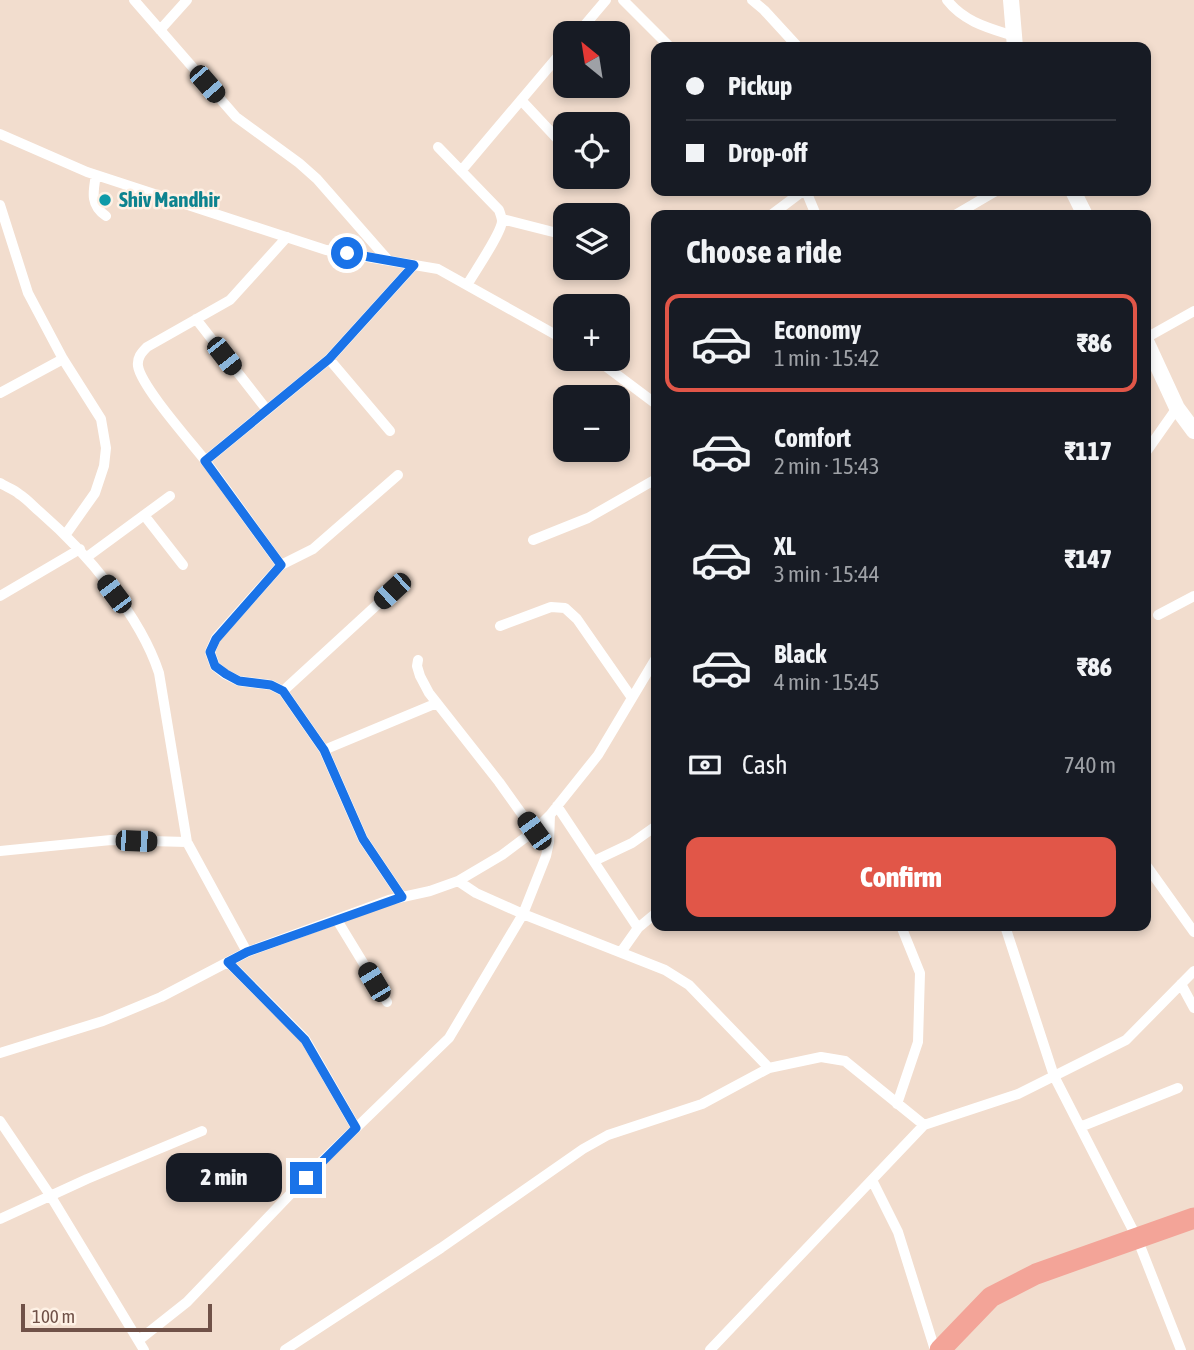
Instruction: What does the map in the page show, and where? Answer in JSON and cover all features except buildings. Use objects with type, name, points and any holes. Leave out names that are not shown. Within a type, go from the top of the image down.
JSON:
[{"type":"highway","points":[[937,1350],[991,1297],[1035,1274],[1194,1219]]},
{"type":"street","points":[[134,0],[236,117],[317,179],[388,260]]},
{"type":"street","points":[[160,30],[187,0]]},
{"type":"street","points":[[588,21],[606,0]]},
{"type":"street","points":[[623,0],[665,42]]},
{"type":"street","points":[[752,0],[793,42]]},
{"type":"street","points":[[947,0],[974,23],[1015,42]]},
{"type":"street","points":[[1011,0],[1015,42]]},
{"type":"street","points":[[461,171],[553,62]]},
{"type":"street","points":[[521,100],[553,134]]},
{"type":"street","points":[[0,134],[96,175],[326,250],[438,269],[553,333]]},
{"type":"street","points":[[438,147],[499,210],[502,219],[502,225],[467,285]]},
{"type":"street","points":[[96,175],[93,198],[95,205],[106,216]]},
{"type":"street","points":[[778,210],[797,196]]},
{"type":"street","points":[[964,210],[987,196]]},
{"type":"street","points":[[0,205],[28,293],[101,419],[106,449],[104,466],[95,493],[66,534]]},
{"type":"street","points":[[502,219],[553,232]]},
{"type":"street","points":[[281,565],[151,391],[141,376],[138,364],[139,356],[147,347],[229,300],[287,237]]},
{"type":"street","points":[[205,461],[329,359],[414,265]]},
{"type":"street","points":[[1151,337],[1194,311]]},
{"type":"street","points":[[196,319],[267,410]]},
{"type":"street","points":[[1151,351],[1177,408],[1194,431]]},
{"type":"street","points":[[0,393],[64,359]]},
{"type":"street","points":[[329,359],[390,431]]},
{"type":"street","points":[[612,371],[651,400]]},
{"type":"street","points":[[1151,445],[1177,408]]},
{"type":"street","points":[[398,475],[313,549],[281,565],[216,639],[210,652],[215,666],[239,681],[271,685],[283,691],[324,750],[363,839],[402,897]]},
{"type":"street","points":[[533,540],[588,518],[651,482]]},
{"type":"street","points":[[0,484],[19,493],[66,534],[83,553],[128,612],[153,657],[159,673],[187,842],[247,952]]},
{"type":"street","points":[[0,596],[83,553],[170,496]]},
{"type":"street","points":[[144,515],[183,565]]},
{"type":"street","points":[[283,691],[392,591]]},
{"type":"street","points":[[1158,615],[1193,599]]},
{"type":"street","points":[[500,626],[551,607],[565,608],[576,619],[632,698]]},
{"type":"street","points":[[418,660],[417,666],[429,693],[534,831]]},
{"type":"street","points":[[0,1053],[103,1021],[161,997],[247,952],[402,897],[458,881],[502,855],[534,831],[554,811],[598,755],[651,666]]},
{"type":"street","points":[[324,750],[437,703]]},
{"type":"street","points":[[554,811],[594,861],[638,928]]},
{"type":"street","points":[[0,1121],[50,1195],[141,1345],[187,1302],[323,1160],[449,1038],[523,914],[546,856],[554,811]]},
{"type":"street","points":[[594,861],[632,843],[651,830]]},
{"type":"street","points":[[0,851],[111,840],[187,842]]},
{"type":"street","points":[[1151,871],[1194,932]]},
{"type":"street","points":[[458,881],[476,893],[523,914],[665,970],[689,985],[769,1068]]},
{"type":"street","points":[[621,952],[638,928],[651,917]]},
{"type":"street","points":[[337,920],[387,1002]]},
{"type":"street","points":[[897,1104],[918,1042],[920,972],[903,931]]},
{"type":"street","points":[[1007,931],[1054,1076],[1137,1238],[1181,1350]]},
{"type":"street","points":[[228,962],[305,1040],[356,1128]]},
{"type":"street","points":[[710,1350],[923,1125],[1018,1094],[1126,1040],[1194,971]]},
{"type":"street","points":[[1181,984],[1194,1008]]},
{"type":"street","points":[[285,1350],[442,1248],[583,1149],[608,1135],[702,1104],[769,1068],[821,1057],[845,1061],[923,1125]]},
{"type":"street","points":[[1080,1127],[1178,1088]]},
{"type":"street","points":[[0,1219],[201,1131]]},
{"type":"street","points":[[872,1180],[898,1232],[937,1350]]},
{"type":"shaded area","points":[[0,0],[1194,0],[1194,1350],[0,1350]]},
{"type":"place","name":"Shiv Mandhir","points":[[105,200]]},
{"type":"route","points":[[306,1178],[356,1128],[305,1040],[228,962],[247,952],[402,897],[363,839],[324,750],[283,691],[271,685],[239,681],[215,666],[210,652],[216,639],[281,565],[205,461],[329,359],[414,265],[347,253]]}]
